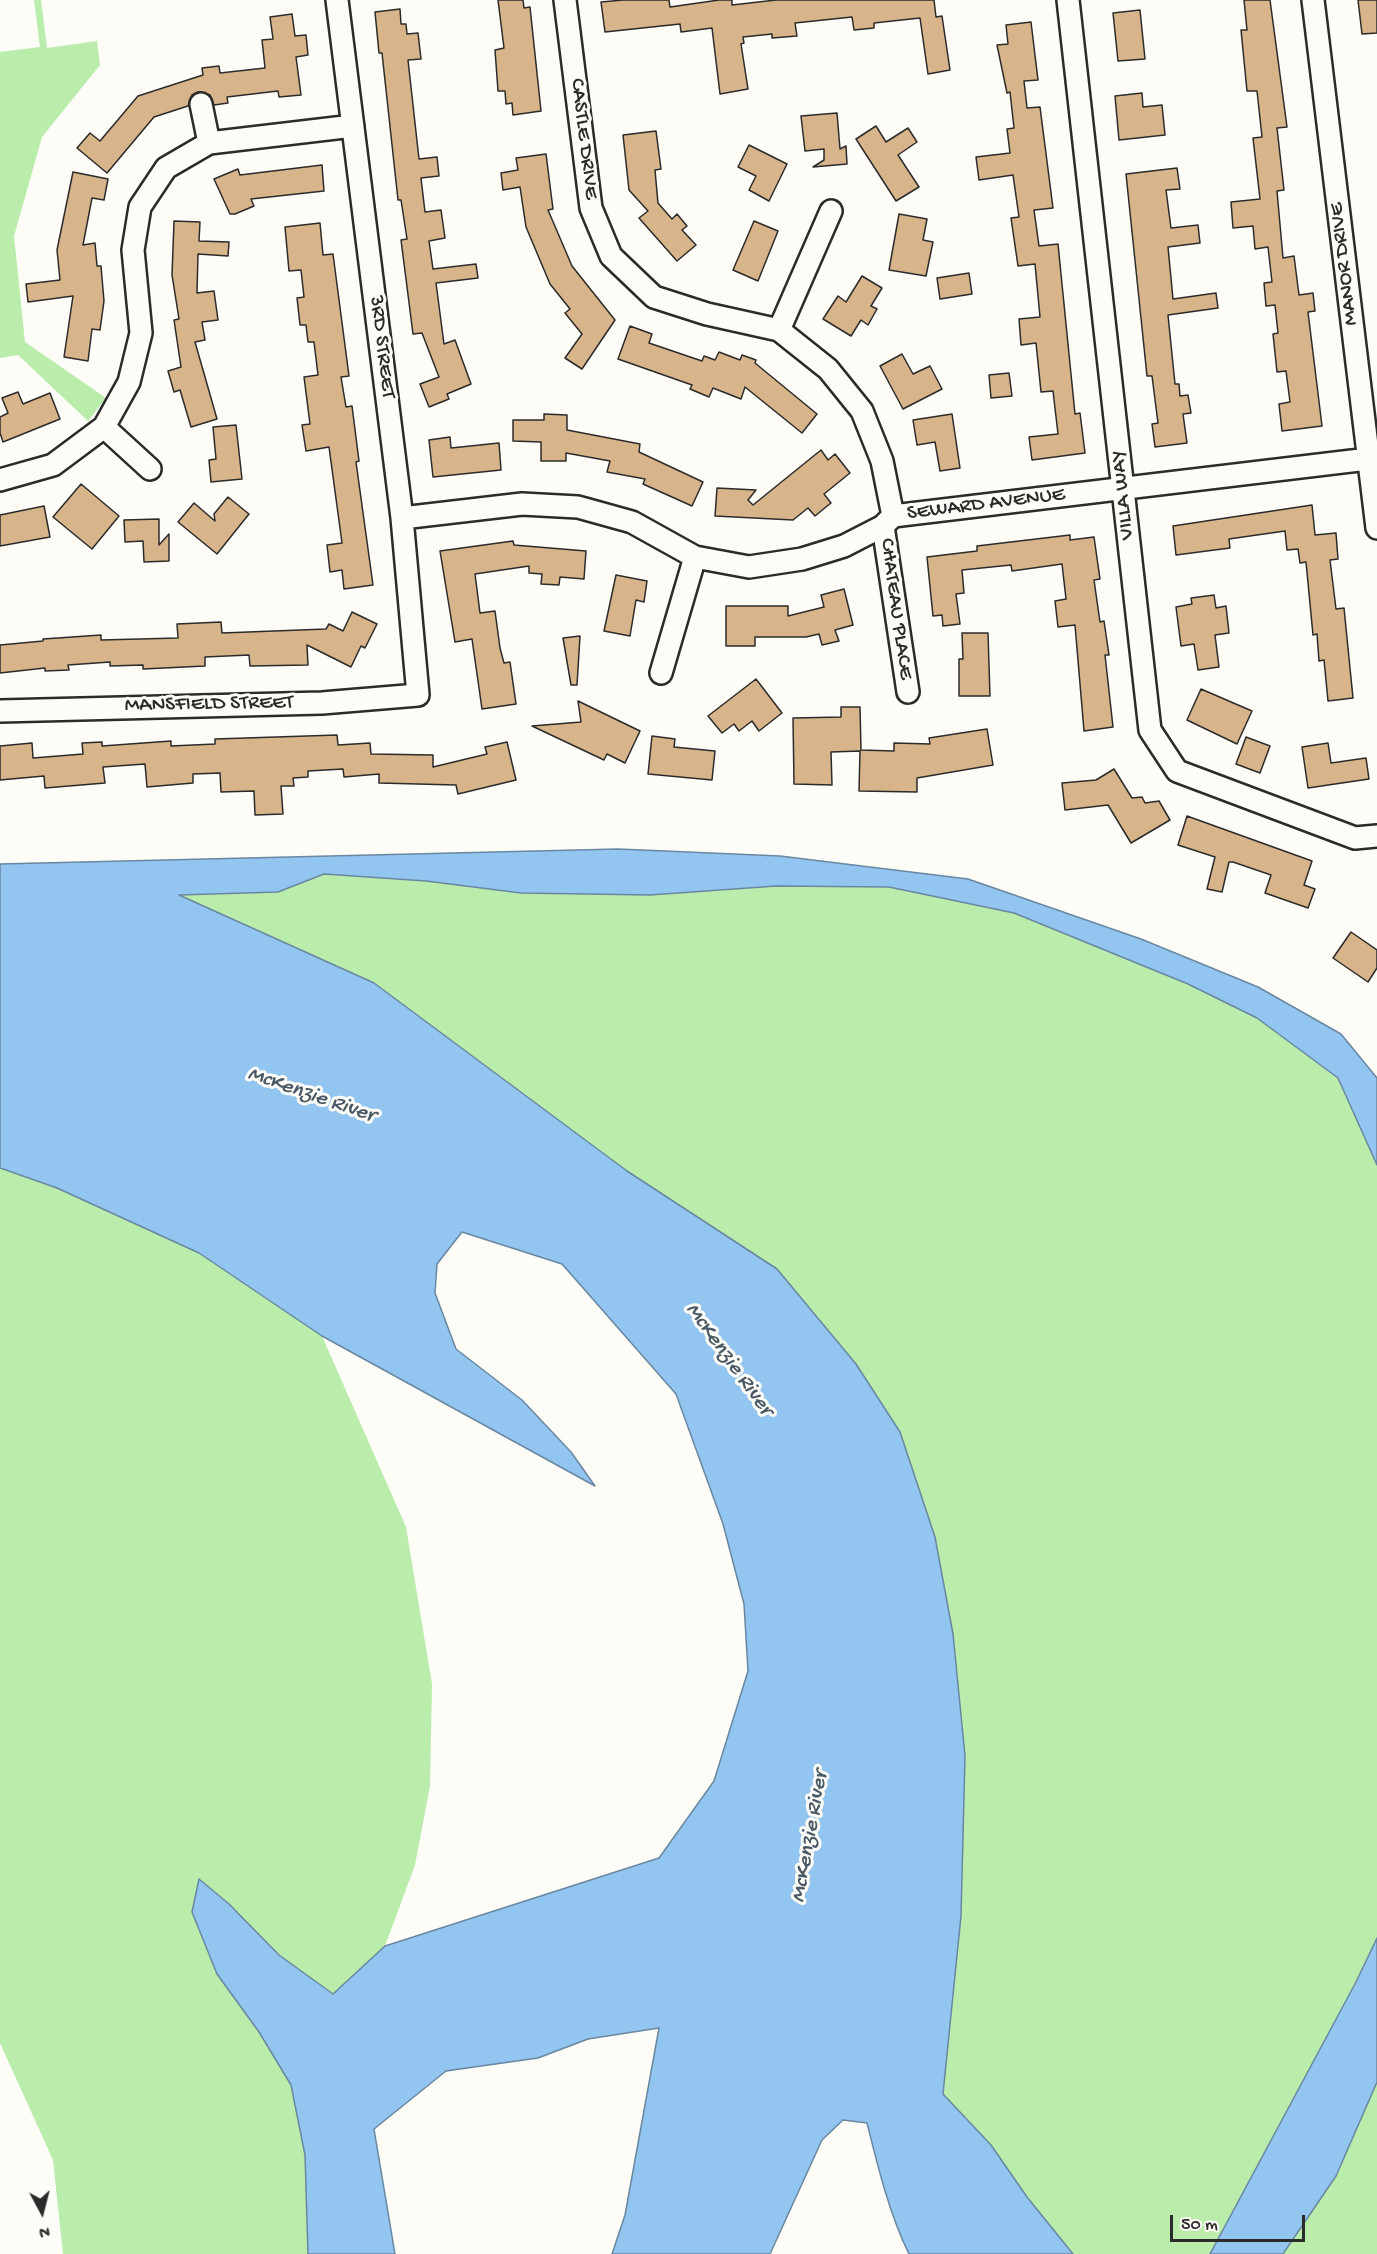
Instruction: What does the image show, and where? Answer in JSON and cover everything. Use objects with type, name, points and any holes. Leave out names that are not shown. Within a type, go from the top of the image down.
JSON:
[{"type":"street","name":"3RD STREET","points":[[337,0],[402,518],[418,695]]},
{"type":"street","name":"CASTLE DRIVE","points":[[565,0],[591,208],[611,256],[654,297],[707,314],[779,330],[828,369],[862,411],[882,461],[888,521]]},
{"type":"street","name":"VILLA WAY","points":[[1068,0],[1150,730],[1177,771],[1355,838],[1377,836]]},
{"type":"street","name":"MANOR DRIVE","points":[[1313,0],[1373,459],[1377,528]]},
{"type":"street","points":[[201,104],[209,143]]},
{"type":"street","points":[[0,480],[54,465],[104,427],[129,382],[141,333],[133,250],[140,207],[166,168],[209,143],[353,126]]},
{"type":"street","points":[[779,330],[831,211]]},
{"type":"street","points":[[104,427],[150,469]]},
{"type":"street","name":"SEWARD AVENUE","points":[[402,518],[522,504],[578,507],[632,522],[695,557],[749,567],[802,560],[844,546],[888,521],[1124,489],[1373,459]]},
{"type":"street","name":"CHATEAU PLACE","points":[[888,521],[908,692]]},
{"type":"street","points":[[661,673],[695,557]]},
{"type":"street","name":"MANSFIELD STREET","points":[[0,711],[322,703],[418,695]]},
{"type":"green space","points":[[34,0],[41,0],[47,48],[97,41],[100,65],[42,137],[14,236],[25,342],[106,398],[88,421],[18,355],[0,358],[0,52],[40,47]]},
{"type":"green space","points":[[324,874],[426,881],[521,893],[650,895],[776,886],[889,887],[1014,913],[1188,984],[1257,1018],[1338,1078],[1377,1165],[1377,1938],[1356,1982],[1210,2254],[1073,2254],[1027,2197],[991,2145],[943,2094],[961,1916],[965,1756],[953,1634],[900,1432],[856,1364],[777,1269],[265,936],[177,895],[277,892]]},
{"type":"green space","points":[[0,1168],[57,1188],[199,1253],[322,1336],[406,1527],[432,1684],[430,1786],[415,1865],[385,1946],[333,1994],[279,1955],[229,1904],[200,1879],[260,2032],[291,2085],[305,2155],[308,2254],[63,2254],[53,2160],[0,2043]]},
{"type":"green space","points":[[1377,2079],[1377,2254],[1258,2254]]},
{"type":"water","name":"McKenzie River","points":[[618,849],[780,856],[968,879],[1141,939],[1258,987],[1341,1034],[1377,1078],[1377,1165],[1338,1078],[1257,1018],[1188,984],[1014,913],[889,887],[776,886],[650,895],[521,893],[426,881],[324,874],[278,892],[179,895],[374,983],[627,1171],[777,1269],[856,1364],[900,1432],[935,1537],[953,1634],[965,1756],[961,1916],[943,2094],[991,2145],[1027,2197],[1073,2254],[909,2254],[890,2206],[867,2123],[843,2120],[822,2140],[770,2254],[612,2254],[625,2215],[659,2028],[588,2039],[538,2058],[446,2071],[374,2129],[395,2254],[308,2254],[305,2155],[291,2085],[259,2032],[217,1974],[192,1912],[199,1879],[229,1904],[279,1955],[333,1994],[385,1946],[659,1858],[714,1781],[748,1671],[744,1604],[723,1524],[676,1394],[562,1264],[462,1232],[437,1264],[435,1293],[456,1349],[522,1400],[571,1452],[595,1486],[322,1336],[199,1253],[57,1188],[0,1168],[0,864]]},
{"type":"water","points":[[1377,1938],[1377,2082],[1336,2176],[1283,2254],[1210,2254],[1356,1982]]},
{"type":"building","points":[[498,0],[523,0],[524,8],[530,7],[541,111],[513,115],[512,103],[506,104],[505,91],[498,91],[495,50],[504,48]]},
{"type":"building","points":[[669,0],[670,7],[719,0],[732,0],[732,5],[776,0],[934,0],[936,17],[942,16],[950,70],[928,74],[920,18],[874,23],[874,28],[854,30],[852,17],[795,23],[797,36],[772,38],[772,34],[743,37],[744,43],[741,44],[748,89],[720,94],[712,28],[681,32],[680,24],[605,32],[601,2]]},
{"type":"building","points":[[1244,0],[1270,0],[1287,127],[1277,128],[1284,190],[1277,191],[1283,258],[1294,256],[1299,295],[1313,293],[1315,311],[1308,312],[1322,426],[1282,431],[1279,404],[1290,402],[1286,371],[1277,372],[1273,334],[1278,333],[1275,305],[1266,306],[1264,283],[1272,282],[1268,247],[1255,249],[1253,226],[1233,228],[1231,202],[1260,199],[1253,138],[1262,137],[1257,91],[1247,91],[1241,30],[1247,30]]},
{"type":"building","points":[[1358,0],[1377,0],[1377,33],[1362,34]]},
{"type":"building","points":[[400,9],[401,24],[406,24],[407,34],[418,33],[421,59],[408,60],[419,159],[437,157],[439,176],[421,178],[425,212],[441,210],[445,238],[429,241],[433,269],[476,264],[478,278],[436,283],[444,344],[455,340],[471,384],[447,394],[449,399],[429,407],[420,384],[439,377],[422,333],[413,334],[401,240],[407,239],[401,200],[398,200],[382,53],[379,53],[375,12]]},
{"type":"building","points":[[1140,10],[1145,59],[1118,61],[1113,13]]},
{"type":"building","points":[[292,14],[295,36],[306,35],[308,55],[296,57],[301,95],[279,97],[278,91],[227,97],[228,103],[214,105],[210,95],[198,92],[192,95],[188,106],[154,117],[107,173],[77,148],[90,133],[100,141],[138,96],[203,75],[202,68],[219,66],[220,73],[265,68],[262,40],[273,39],[270,17]]},
{"type":"building","points":[[1031,22],[1038,80],[1024,81],[1027,108],[1040,107],[1053,208],[1034,210],[1039,246],[1058,244],[1075,414],[1080,413],[1085,453],[1032,460],[1029,437],[1058,434],[1053,391],[1041,392],[1036,343],[1021,345],[1019,319],[1040,317],[1035,264],[1018,266],[1011,218],[1019,217],[1013,175],[979,180],[976,157],[1010,153],[1007,129],[1014,128],[1010,92],[1007,93],[997,45],[1008,44],[1006,25]]},
{"type":"building","points":[[1142,93],[1143,107],[1162,105],[1165,135],[1119,140],[1115,96]]},
{"type":"building","points":[[837,113],[840,149],[846,146],[847,164],[813,167],[824,160],[824,149],[805,151],[801,116]]},
{"type":"building","points":[[876,126],[886,142],[908,128],[917,142],[898,155],[919,187],[896,201],[856,139]]},
{"type":"building","points":[[656,131],[661,169],[655,170],[658,203],[672,219],[677,214],[687,226],[682,230],[696,245],[677,261],[639,218],[648,211],[629,190],[623,135]]},
{"type":"building","points":[[749,145],[787,164],[769,201],[749,190],[756,176],[738,167]]},
{"type":"building","points":[[546,154],[553,209],[548,210],[572,266],[615,320],[582,369],[565,358],[582,334],[565,313],[570,309],[550,284],[526,227],[520,187],[503,190],[501,173],[518,170],[516,158]]},
{"type":"building","points":[[322,165],[324,191],[251,199],[254,206],[235,214],[230,214],[214,179],[238,169],[240,175]]},
{"type":"building","points":[[1177,168],[1180,189],[1166,190],[1171,228],[1198,225],[1200,243],[1168,247],[1173,299],[1216,293],[1218,308],[1168,315],[1175,384],[1179,384],[1180,396],[1188,395],[1191,413],[1183,414],[1187,443],[1155,447],[1152,424],[1158,423],[1152,376],[1147,376],[1126,174]]},
{"type":"building","points":[[73,172],[108,179],[104,200],[92,198],[83,245],[95,243],[97,266],[101,266],[104,301],[100,330],[92,329],[88,361],[64,357],[73,296],[28,302],[26,284],[60,280],[57,250]]},
{"type":"building","points":[[899,214],[927,219],[923,240],[933,242],[926,276],[889,270]]},
{"type":"building","points":[[174,221],[200,222],[199,241],[229,242],[228,256],[198,254],[197,293],[214,291],[218,320],[202,322],[205,340],[195,342],[217,419],[191,427],[180,390],[174,392],[168,371],[181,367],[174,320],[179,319],[172,275]]},
{"type":"building","points":[[754,221],[778,231],[758,281],[733,270]]},
{"type":"building","points":[[320,223],[323,255],[333,254],[349,376],[341,377],[346,407],[352,406],[359,461],[356,462],[373,585],[344,589],[342,570],[330,572],[327,545],[342,543],[329,447],[306,451],[302,425],[310,424],[304,377],[318,375],[314,342],[308,342],[306,325],[300,325],[297,298],[304,297],[301,270],[289,271],[285,227]]},
{"type":"building","points":[[969,273],[972,294],[940,299],[937,278]]},
{"type":"building","points":[[862,276],[882,288],[871,306],[877,309],[868,325],[861,320],[851,336],[823,319],[838,296],[846,302]]},
{"type":"building","points":[[630,326],[652,334],[649,343],[702,361],[704,356],[715,360],[719,352],[740,360],[742,355],[756,360],[755,363],[817,414],[802,433],[745,387],[741,399],[713,388],[709,397],[690,389],[692,385],[618,359]]},
{"type":"building","points":[[902,354],[913,374],[930,366],[942,389],[903,409],[880,366]]},
{"type":"building","points":[[1009,373],[1012,396],[991,398],[989,375]]},
{"type":"building","points":[[18,392],[23,404],[50,393],[60,419],[3,442],[0,433],[0,417],[8,413],[2,398]]},
{"type":"building","points":[[544,414],[567,415],[567,430],[640,444],[639,452],[703,482],[692,506],[643,484],[645,479],[607,472],[610,461],[566,453],[566,461],[541,461],[541,442],[513,441],[513,420],[544,420]]},
{"type":"building","points":[[952,414],[960,468],[940,471],[935,442],[917,445],[913,420]]},
{"type":"building","points":[[236,425],[242,479],[211,482],[209,460],[216,459],[213,427]]},
{"type":"building","points":[[450,437],[451,448],[499,443],[501,470],[433,477],[429,440]]},
{"type":"building","points":[[821,450],[828,460],[835,454],[850,473],[824,494],[831,503],[815,516],[808,508],[793,520],[715,516],[717,488],[756,490],[748,500],[753,505]]},
{"type":"building","points":[[81,484],[119,516],[92,549],[53,517]]},
{"type":"building","points":[[228,497],[249,514],[217,554],[178,522],[194,503],[215,521],[214,514]]},
{"type":"building","points":[[1312,505],[1315,535],[1336,533],[1338,559],[1330,560],[1336,609],[1344,608],[1353,698],[1328,701],[1324,660],[1319,661],[1317,634],[1313,635],[1306,562],[1300,563],[1298,549],[1287,550],[1285,531],[1229,539],[1230,548],[1176,555],[1173,526]]},
{"type":"building","points":[[44,506],[50,537],[0,546],[0,515]]},
{"type":"building","points":[[159,519],[159,545],[169,534],[169,561],[144,562],[143,541],[125,542],[124,520]]},
{"type":"building","points":[[1070,535],[1070,540],[1094,537],[1100,579],[1094,580],[1100,622],[1104,621],[1109,655],[1105,655],[1113,727],[1084,731],[1075,625],[1058,627],[1055,601],[1066,599],[1062,564],[1012,571],[1011,565],[962,570],[964,593],[956,594],[960,624],[943,626],[942,615],[933,616],[927,557],[977,551],[977,546]]},
{"type":"building","points":[[513,541],[514,545],[586,551],[584,579],[560,577],[559,585],[541,584],[542,574],[529,573],[529,566],[475,574],[480,613],[495,611],[504,663],[510,662],[516,704],[482,709],[472,639],[455,642],[440,551]]},
{"type":"building","points":[[616,575],[647,581],[644,602],[636,600],[630,636],[604,631]]},
{"type":"building","points":[[844,589],[853,625],[835,630],[839,641],[822,645],[819,634],[806,637],[755,637],[755,646],[726,646],[726,606],[788,606],[788,616],[824,607],[821,595]]},
{"type":"building","points":[[1214,595],[1216,608],[1226,606],[1229,633],[1215,635],[1219,667],[1198,670],[1194,644],[1181,646],[1176,607],[1192,604],[1191,598]]},
{"type":"building","points":[[352,612],[377,624],[365,648],[361,646],[351,667],[307,645],[308,665],[250,666],[249,655],[205,657],[205,666],[143,669],[143,665],[110,666],[110,662],[68,665],[69,670],[45,671],[45,668],[0,673],[0,645],[101,635],[101,640],[178,638],[177,624],[221,622],[222,633],[326,629],[329,624],[343,631]]},
{"type":"building","points":[[962,633],[988,633],[990,696],[959,696],[959,659],[963,659]]},
{"type":"building","points":[[580,636],[577,685],[571,685],[563,638]]},
{"type":"building","points":[[756,679],[782,713],[759,731],[752,721],[739,731],[734,724],[722,733],[708,716]]},
{"type":"building","points":[[1201,689],[1252,711],[1237,744],[1187,720]]},
{"type":"building","points":[[578,701],[640,731],[625,763],[607,754],[604,760],[532,726],[581,722]]},
{"type":"building","points":[[841,707],[860,707],[861,750],[894,751],[894,743],[930,744],[929,738],[987,729],[993,765],[917,778],[917,792],[859,791],[860,751],[831,752],[832,785],[794,784],[793,718],[841,717]]},
{"type":"building","points":[[337,735],[338,745],[370,743],[371,754],[433,755],[433,767],[487,754],[485,747],[507,742],[516,780],[458,794],[456,785],[379,783],[379,774],[344,777],[343,769],[308,771],[308,777],[293,778],[294,786],[281,786],[283,814],[255,815],[254,791],[221,792],[220,773],[193,774],[193,783],[147,787],[145,764],[103,767],[105,783],[45,788],[44,776],[0,780],[0,746],[32,743],[33,758],[83,754],[82,743],[102,742],[102,746],[171,741],[171,746],[215,744],[215,739]]},
{"type":"building","points":[[652,736],[675,739],[674,747],[715,751],[712,780],[648,774]]},
{"type":"building","points":[[1246,737],[1270,746],[1260,773],[1236,764]]},
{"type":"building","points":[[1328,743],[1331,763],[1366,758],[1369,779],[1308,788],[1302,747]]},
{"type":"building","points":[[1114,769],[1132,798],[1142,797],[1145,803],[1159,801],[1170,820],[1131,843],[1108,805],[1065,810],[1062,783],[1096,780]]},
{"type":"building","points":[[1187,816],[1312,861],[1304,885],[1315,889],[1308,908],[1265,893],[1271,875],[1233,862],[1229,862],[1222,892],[1207,889],[1215,857],[1178,845]]},
{"type":"building","points":[[1351,932],[1377,950],[1377,968],[1368,982],[1333,958]]}]
